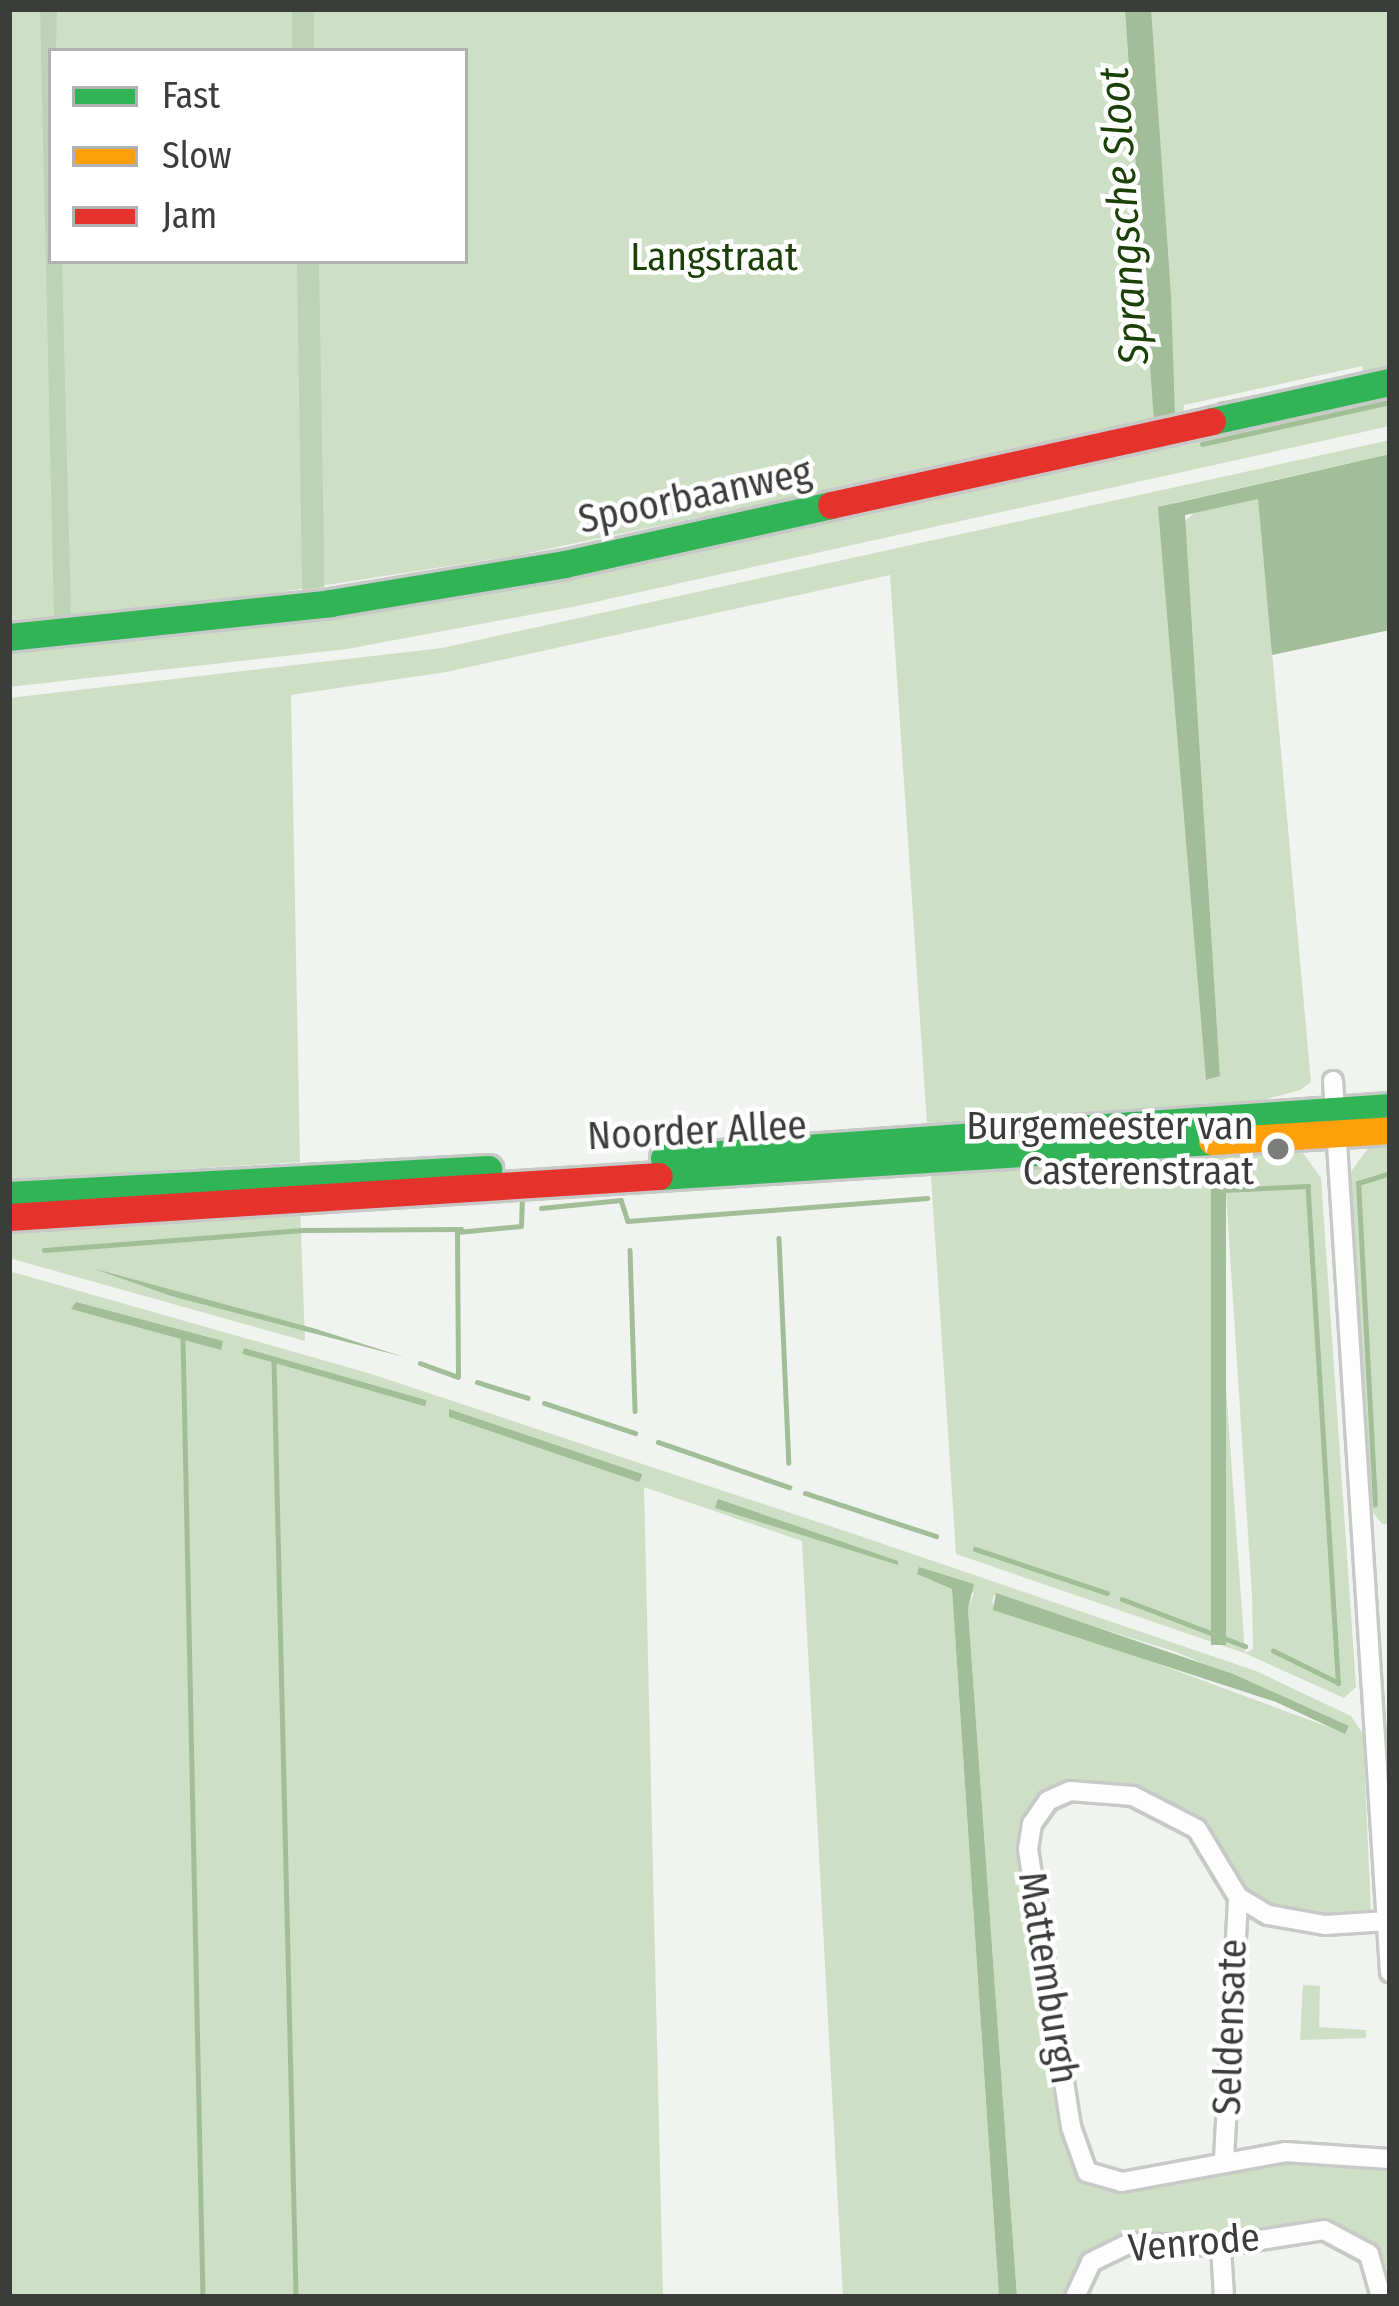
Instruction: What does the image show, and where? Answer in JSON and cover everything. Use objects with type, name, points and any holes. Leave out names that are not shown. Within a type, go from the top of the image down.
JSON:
[{"type":"street","name":"Spoorbaanweg","points":[[9,637],[330,603],[566,563],[1390,382]]},
{"type":"street","points":[[1333,1081],[1390,1972]]},
{"type":"street","name":"Noorder Allee","points":[[9,1217],[862,1152],[1335,1122],[1390,1108]]},
{"type":"street","name":"Noorder Allee","points":[[1335,1122],[1390,1130]]},
{"type":"street","name":"Noorder Allee","points":[[9,1195],[862,1152]]},
{"type":"street","name":"Mattemburgh","points":[[1238,1897],[1197,1829],[1150,1801],[1070,1791],[1048,1801],[1032,1824],[1028,1849],[1078,2159],[1093,2176],[1122,2182],[1224,2158],[1285,2152],[1390,2159]]},
{"type":"street","points":[[1238,1897],[1292,1922],[1387,1921]]},
{"type":"street","name":"Seldensate","points":[[1224,2158],[1238,1897]]},
{"type":"street","name":"Venrode","points":[[1075,2297],[1091,2262],[1112,2248],[1221,2246],[1324,2230],[1369,2254],[1385,2290]]},
{"type":"street","points":[[1221,2246],[1224,2297]]},
{"type":"green space","name":"Langstraat","points":[[9,9],[1390,9],[1390,376],[1364,382],[1362,366],[1184,405],[1183,416],[514,556],[192,606],[9,622]]},
{"type":"green space","points":[[1390,390],[1390,426],[577,606],[347,649],[9,687],[9,646],[297,614]]},
{"type":"green space","points":[[1390,440],[1390,454],[1173,503],[1164,523],[1207,1080],[1220,1076],[1183,523],[1198,509],[1258,498],[1311,1082],[1300,1090],[1257,1102],[927,1123],[890,575],[446,672],[291,695],[300,1162],[9,1180],[9,698],[442,648]]},
{"type":"green space","points":[[1390,1135],[1390,1524],[1382,1524],[1371,1510],[1347,1177],[1377,1136]]},
{"type":"green space","points":[[1295,1142],[1321,1178],[1356,1687],[1344,1698],[1244,1653],[956,1554],[930,1162]],"holes":[[[1225,1177],[1253,1649],[1245,1653],[1211,1178]]]},
{"type":"green space","points":[[300,1203],[305,1341],[9,1258],[9,1222]]},
{"type":"green space","points":[[9,1271],[368,1373],[1256,1671],[1351,1716],[1363,1734],[1371,1913],[1321,1918],[1262,1905],[1240,1889],[1208,1828],[1134,1789],[1070,1785],[1021,1837],[1078,2169],[1108,2187],[1286,2159],[1374,2165],[1390,2171],[1390,2272],[1369,2245],[1319,2225],[1267,2235],[1116,2241],[1070,2297],[1017,2297],[968,1609],[974,1593],[925,1578],[952,1588],[999,2297],[843,2297],[802,1541],[644,1487],[663,2297],[9,2297]],"holes":[[[994,1595],[1176,1652],[1349,1726],[1345,1733],[992,1603]]]},
{"type":"green space","points":[[1303,1985],[1320,1986],[1319,2027],[1366,2030],[1366,2038],[1300,2040]]},
{"type":"shaded area","points":[[40,9],[57,9],[56,48],[48,48],[48,264],[62,264],[71,617],[54,619]]},
{"type":"shaded area","points":[[292,9],[314,9],[314,48],[292,48]]},
{"type":"shaded area","name":"Sprangsche Sloot","points":[[1125,9],[1151,9],[1175,417],[1154,422]]},
{"type":"shaded area","points":[[297,264],[319,264],[324,587],[302,590]]},
{"type":"shaded area","points":[[1390,454],[1390,630],[1272,655],[1258,499],[1185,515],[1220,1076],[1206,1080],[1158,507]]},
{"type":"shaded area","points":[[1211,1177],[1226,1177],[1226,1645],[1211,1645]]},
{"type":"shaded area","points":[[92,1268],[316,1329],[404,1357],[171,1296]]},
{"type":"shaded area","points":[[76,1302],[223,1341],[221,1350],[71,1309]]},
{"type":"shaded area","points":[[244,1348],[427,1400],[425,1406],[242,1354]]},
{"type":"shaded area","points":[[449,1409],[642,1476],[639,1482],[449,1417]]},
{"type":"shaded area","points":[[718,1499],[898,1561],[898,1565],[715,1508]]},
{"type":"shaded area","points":[[919,1567],[974,1584],[968,1609],[1017,2297],[999,2297],[952,1589],[917,1574]]},
{"type":"shaded area","points":[[996,1593],[1233,1674],[1349,1726],[1345,1734],[1276,1702],[993,1610]]},
{"type":"waterway","points":[[1345,377],[1390,367]]},
{"type":"waterway","points":[[1278,392],[1328,381]]},
{"type":"waterway","points":[[1219,404],[1260,396]]},
{"type":"waterway","points":[[1202,444],[1390,402]]},
{"type":"waterway","points":[[1375,1505],[1358,1183],[1390,1173]]},
{"type":"waterway","points":[[1224,1190],[1308,1186],[1338,1683],[1273,1651]]},
{"type":"waterway","points":[[420,1363],[458,1377],[457,1232],[521,1226],[522,1195]]},
{"type":"waterway","points":[[541,1208],[621,1200],[628,1221],[927,1198]]},
{"type":"waterway","points":[[44,1250],[305,1230],[461,1229]]},
{"type":"waterway","points":[[779,1238],[789,1463]]},
{"type":"waterway","points":[[630,1250],[635,1411]]},
{"type":"waterway","points":[[183,1337],[203,2297]]},
{"type":"waterway","points":[[274,1360],[296,2297]]},
{"type":"waterway","points":[[477,1382],[528,1398]]},
{"type":"waterway","points":[[544,1403],[635,1433]]},
{"type":"waterway","points":[[658,1442],[789,1487]]},
{"type":"waterway","points":[[805,1493],[936,1536]]},
{"type":"waterway","points":[[975,1549],[1107,1593]]},
{"type":"waterway","points":[[1122,1599],[1245,1646]]},
{"type":"traffic: fast","points":[[1212,421],[1390,382]]},
{"type":"traffic: fast","points":[[9,637],[330,603],[565,564],[831,505]]},
{"type":"traffic: fast","points":[[664,1158],[1390,1107]]},
{"type":"traffic: fast","points":[[659,1176],[1212,1141]]},
{"type":"traffic: fast","points":[[9,1195],[488,1169]]},
{"type":"traffic: slow","points":[[1212,1141],[1390,1130]]},
{"type":"traffic: jam","points":[[831,505],[1212,421]]},
{"type":"traffic: jam","points":[[9,1217],[659,1176]]},
{"type":"place","name":"Burgemeester van Casterenstraat","points":[[1278,1149]]}]
